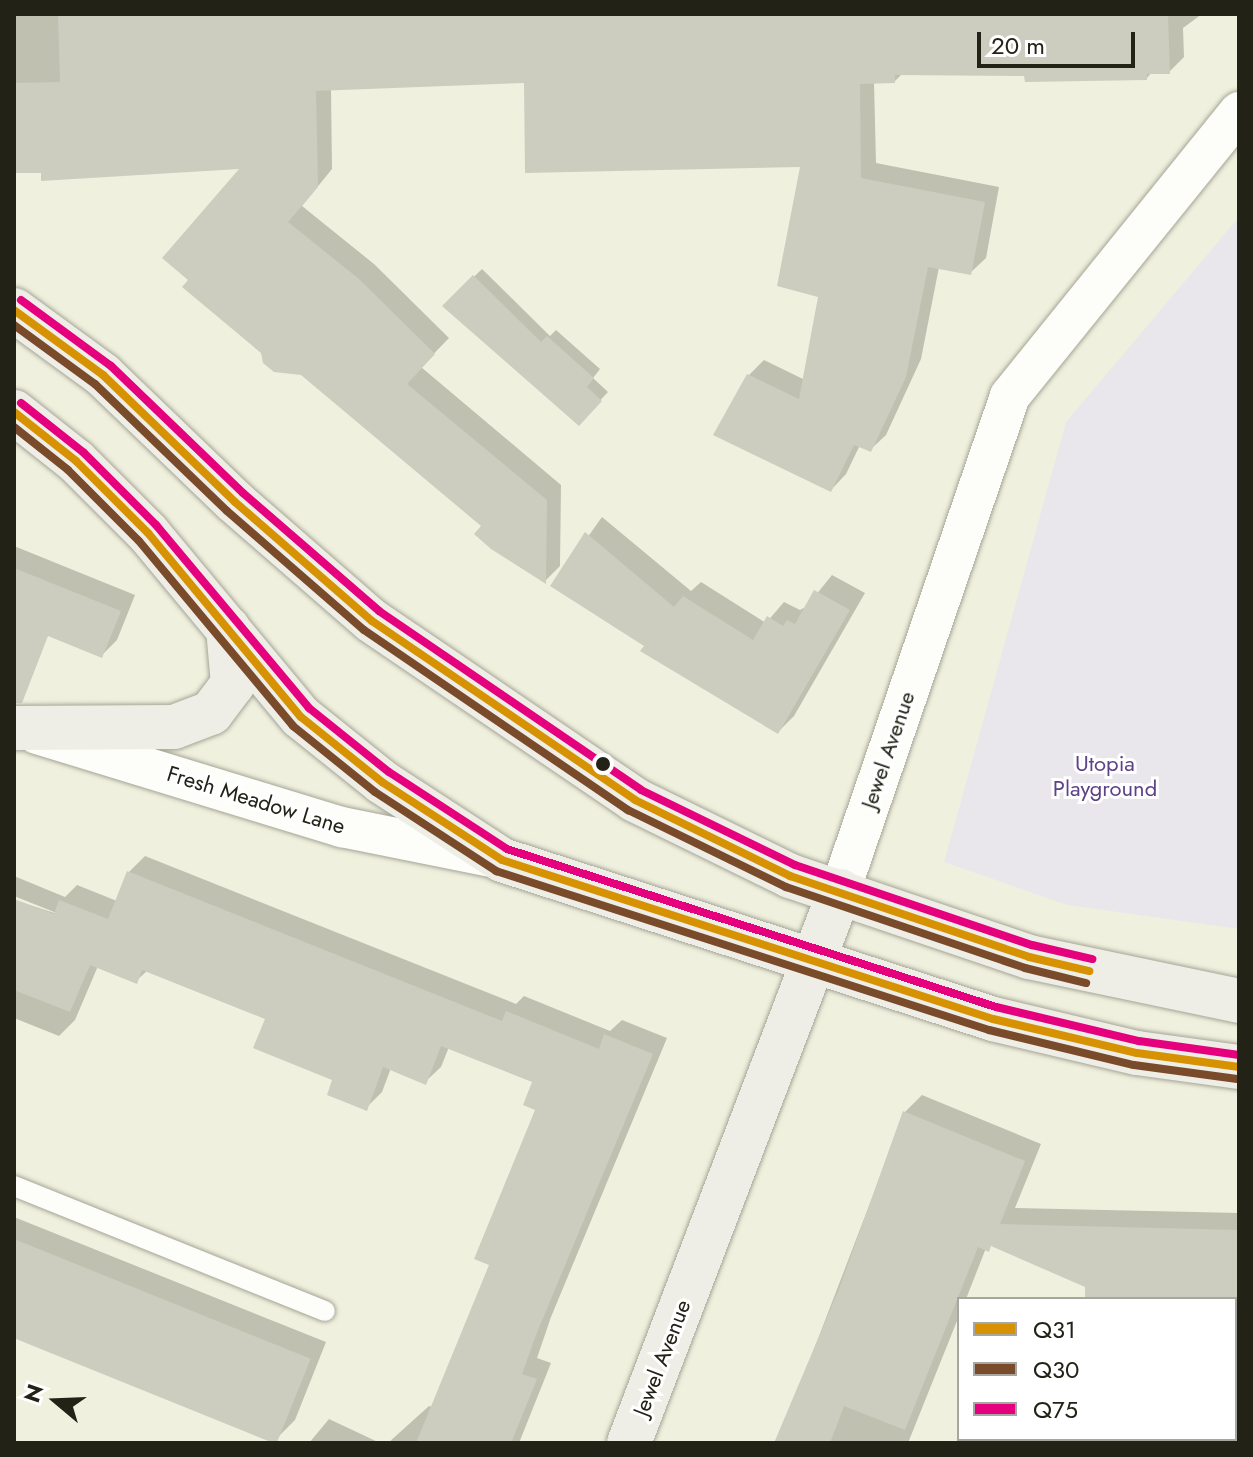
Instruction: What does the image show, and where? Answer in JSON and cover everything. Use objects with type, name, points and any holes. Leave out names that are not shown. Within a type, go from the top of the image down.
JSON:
[{"type":"main road","points":[[14,310],[103,375],[235,502],[372,621],[635,800],[744,857],[1029,957],[1239,1001]]},
{"type":"main road","points":[[14,412],[76,461],[148,533],[301,717],[382,782],[502,860],[993,1019],[1137,1053],[1239,1067]]},
{"type":"main road","points":[[15,728],[174,727],[211,713],[233,684],[228,628]]},
{"type":"main road","name":"Jewel Avenue","points":[[629,1443],[816,962],[840,891]]},
{"type":"street","name":"Jewel Avenue","points":[[840,891],[1010,396],[1239,112]]},
{"type":"street","name":"Fresh Meadow Lane","points":[[15,728],[342,827],[502,860]]},
{"type":"lane","points":[[14,1186],[325,1311]]},
{"type":"green space","name":"Utopia Playground","points":[[1239,217],[1239,929],[1067,905],[944,862],[1066,422]]},
{"type":"building","points":[[58,14],[1168,14],[1170,74],[1147,74],[1147,80],[1025,82],[1024,76],[895,75],[895,83],[860,84],[861,178],[985,202],[971,275],[928,267],[906,377],[871,452],[854,445],[831,492],[713,435],[747,374],[799,399],[818,297],[777,286],[800,167],[525,173],[524,83],[316,91],[318,187],[288,222],[359,279],[435,354],[407,384],[547,500],[546,584],[491,549],[474,534],[481,526],[301,375],[274,372],[263,363],[261,353],[182,287],[188,280],[162,258],[239,169],[41,181],[41,173],[14,173],[14,83],[60,82]]},
{"type":"building","points":[[473,275],[541,342],[547,336],[594,378],[587,387],[602,401],[579,426],[442,306]]},
{"type":"building","points":[[585,532],[674,607],[683,596],[753,640],[767,616],[783,626],[787,620],[795,624],[814,590],[850,610],[778,734],[640,651],[644,646],[550,586]]},
{"type":"building","points":[[14,568],[121,611],[102,658],[48,636],[22,703],[14,703]]},
{"type":"building","points":[[127,871],[502,1021],[506,1011],[599,1049],[604,1034],[653,1054],[536,1335],[522,1374],[537,1379],[511,1443],[416,1443],[489,1265],[474,1259],[535,1110],[523,1105],[532,1082],[441,1046],[426,1085],[383,1067],[367,1111],[327,1095],[332,1080],[253,1048],[265,1019],[142,970],[137,984],[90,965],[70,1012],[14,990],[14,899],[54,914],[59,900],[108,919]]},
{"type":"building","points":[[903,1111],[1025,1161],[1000,1224],[1239,1230],[1239,1299],[1085,1297],[1085,1287],[991,1246],[989,1252],[978,1247],[905,1430],[844,1406],[830,1443],[774,1443],[839,1289]]},
{"type":"building","points":[[14,1239],[311,1359],[277,1443],[273,1443],[14,1338]]},
{"type":"transit line","name":"Q75","points":[[21,300],[111,366],[243,493],[379,611],[641,790],[795,865],[1032,945],[1092,959]]},
{"type":"transit line","name":"Q31","points":[[14,310],[103,375],[235,502],[372,621],[635,800],[790,876],[1029,957],[1089,971]]},
{"type":"transit line","name":"Q30","points":[[14,325],[95,384],[227,511],[364,630],[628,810],[786,887],[1025,968],[1086,983]]},
{"type":"transit line","name":"Q75","points":[[21,403],[84,453],[156,525],[309,708],[389,772],[507,849],[996,1007],[1139,1041],[1239,1055]]},
{"type":"transit line","name":"Q31","points":[[14,412],[76,461],[148,533],[301,717],[382,782],[502,860],[993,1019],[1137,1053],[1239,1067]]},
{"type":"transit line","name":"Q30","points":[[14,427],[68,470],[139,541],[293,726],[375,792],[496,871],[989,1030],[1134,1065],[1237,1079]]}]
